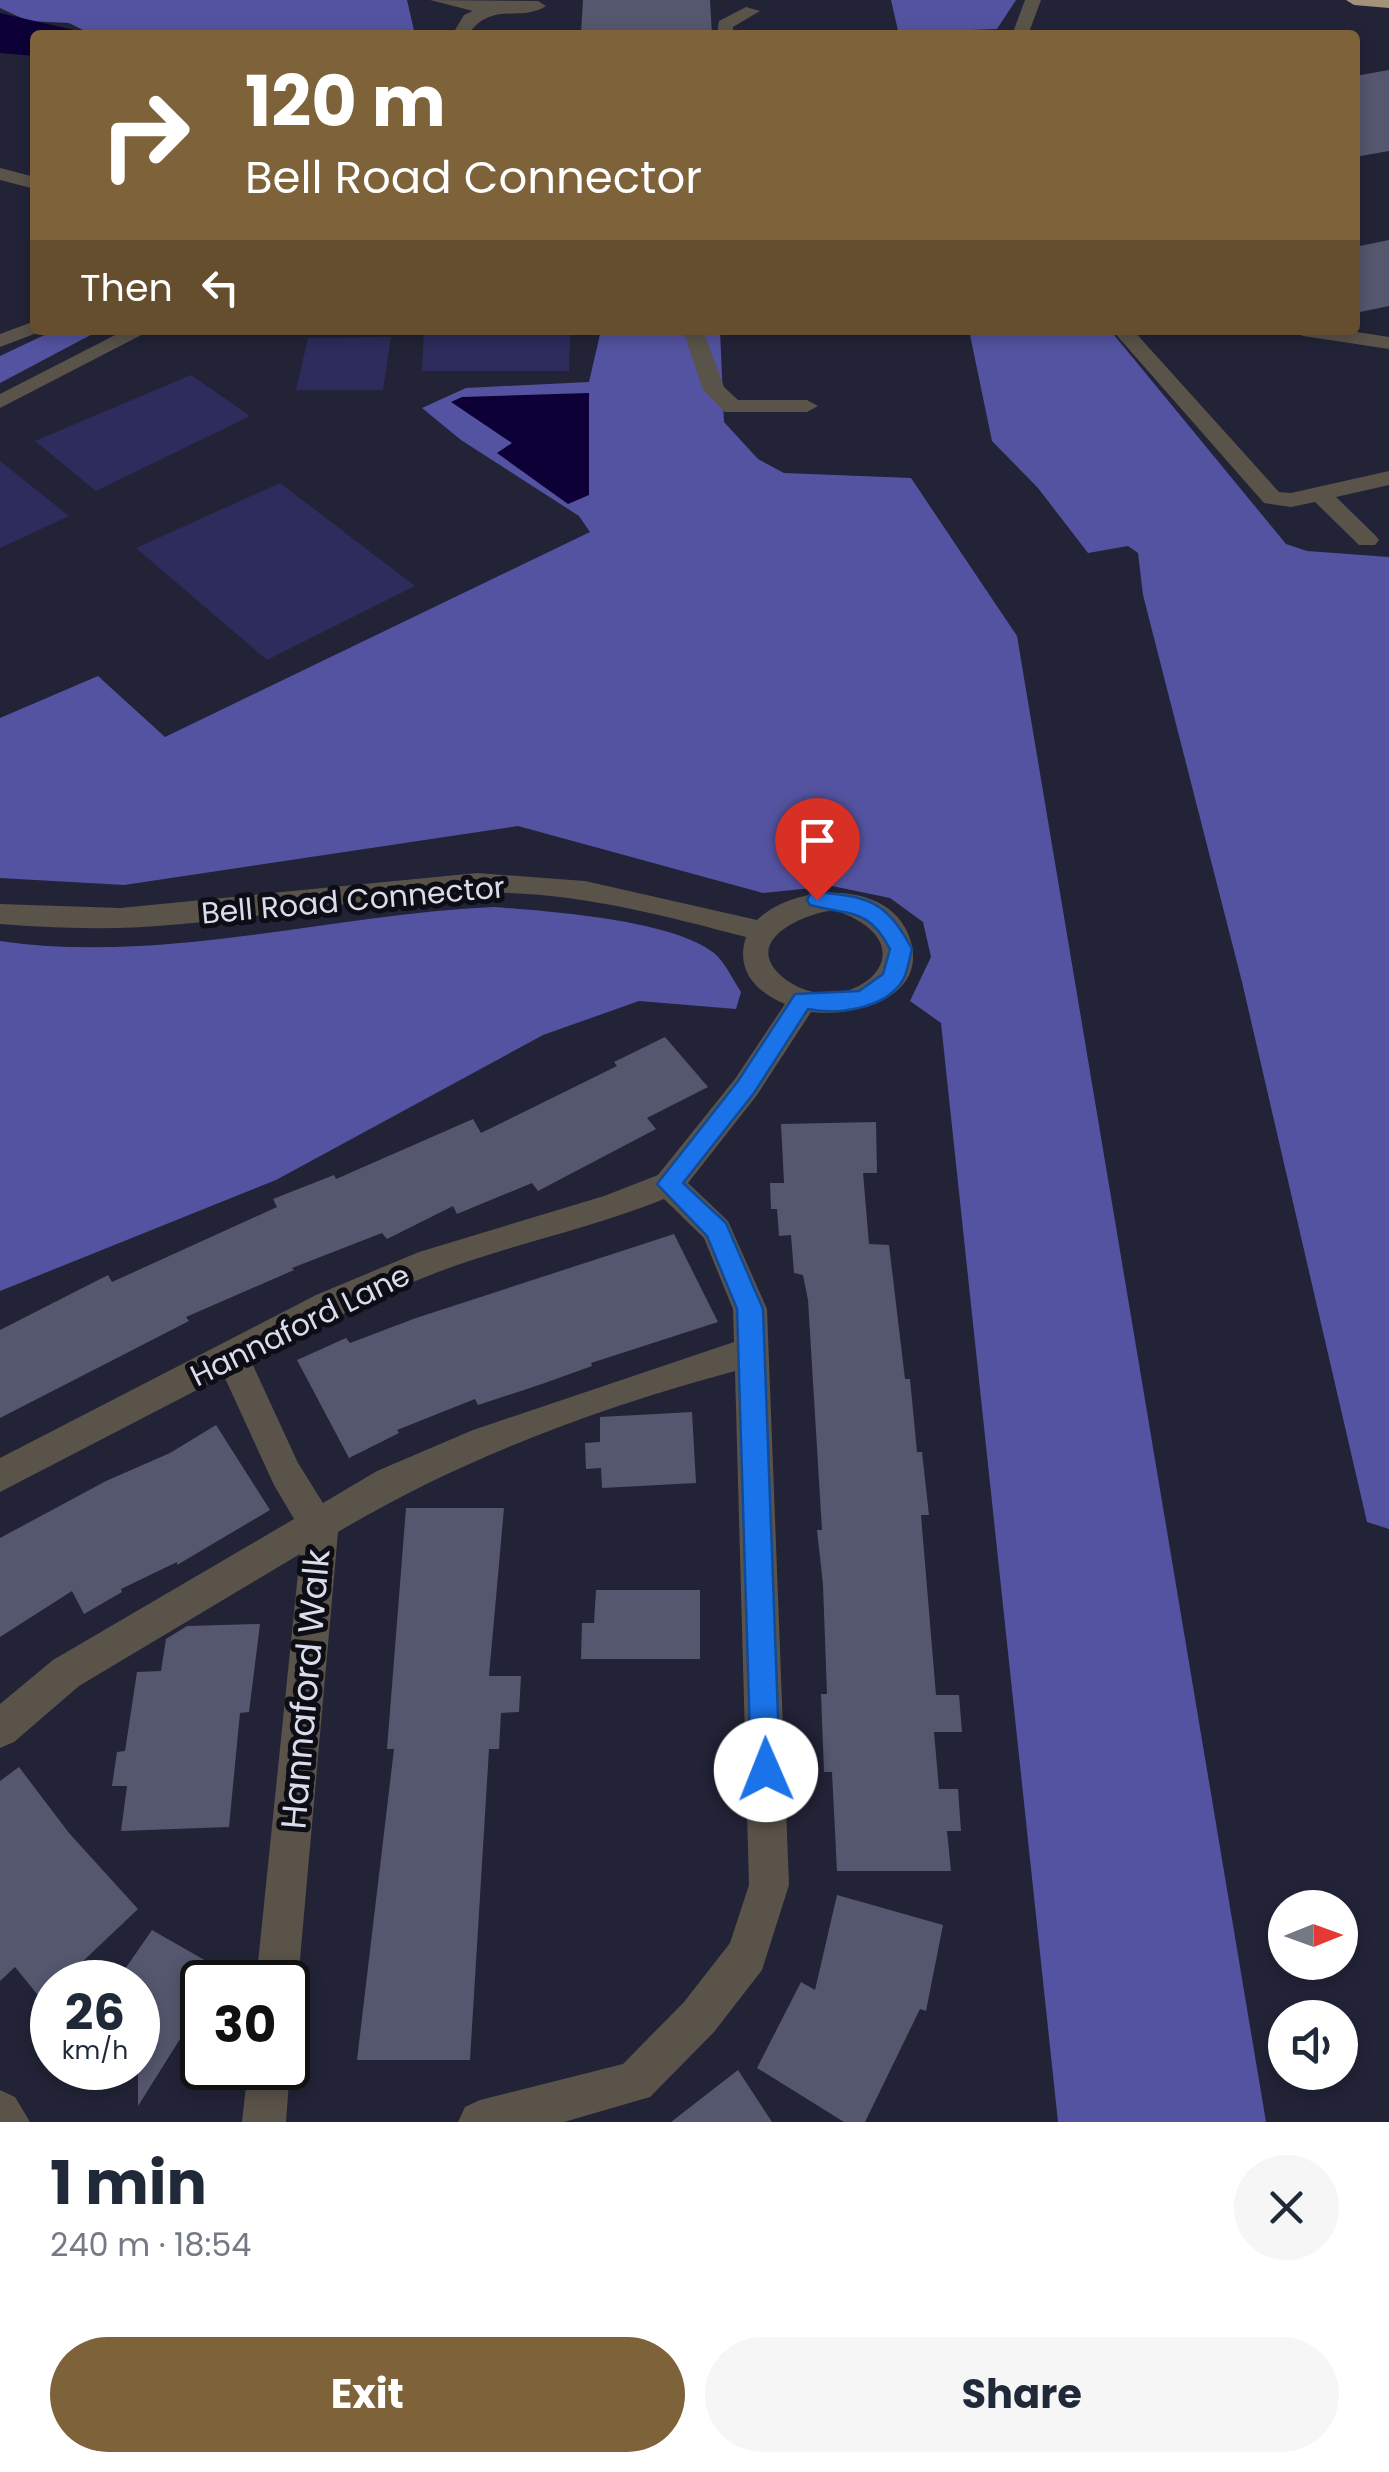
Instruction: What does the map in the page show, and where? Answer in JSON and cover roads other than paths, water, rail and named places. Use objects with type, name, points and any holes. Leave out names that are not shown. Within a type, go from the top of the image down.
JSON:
[{"type":"highway","points":[[1354,0],[1389,3]]},
{"type":"street","points":[[447,30],[438,0],[494,7],[538,6]]},
{"type":"street","points":[[1022,30],[1034,0]]},
{"type":"street","points":[[463,30],[470,19],[494,7]]},
{"type":"street","points":[[724,30],[724,25],[752,11]]},
{"type":"street","points":[[0,174],[30,181]]},
{"type":"street","points":[[0,341],[30,329]]},
{"type":"street","points":[[0,402],[131,335]]},
{"type":"street","points":[[695,335],[714,390],[732,406],[807,406]]},
{"type":"street","points":[[1126,335],[1263,492],[1281,500],[1389,478]]},
{"type":"street","points":[[1336,335],[1389,343]]},
{"type":"street","points":[[1320,494],[1367,540]]},
{"type":"street","name":"Bell Road Connector","points":[[0,914],[51,920],[163,917],[478,883],[634,898],[761,931]]},
{"type":"street","points":[[834,900],[872,911],[896,935],[900,964],[880,990],[844,1003],[803,1000],[787,993],[764,974],[756,949],[761,931],[786,908],[801,902],[834,900]]},
{"type":"street","points":[[480,2122],[635,2082],[699,2017],[747,1955],[769,1885],[750,1309],[717,1230],[669,1184],[746,1087],[803,1000]]},
{"type":"street","name":"Hannaford Lane","points":[[0,1476],[328,1305],[431,1262],[611,1207],[669,1184]]},
{"type":"street","points":[[0,1729],[66,1673],[390,1482],[484,1440],[688,1369],[754,1351]]},
{"type":"street","name":"Hannaford Walk","points":[[232,1356],[286,1474],[320,1530],[279,1960]]},
{"type":"street","points":[[264,2122],[267,2090]]},
{"type":"street","points":[[0,2112],[8,2122]]}]
